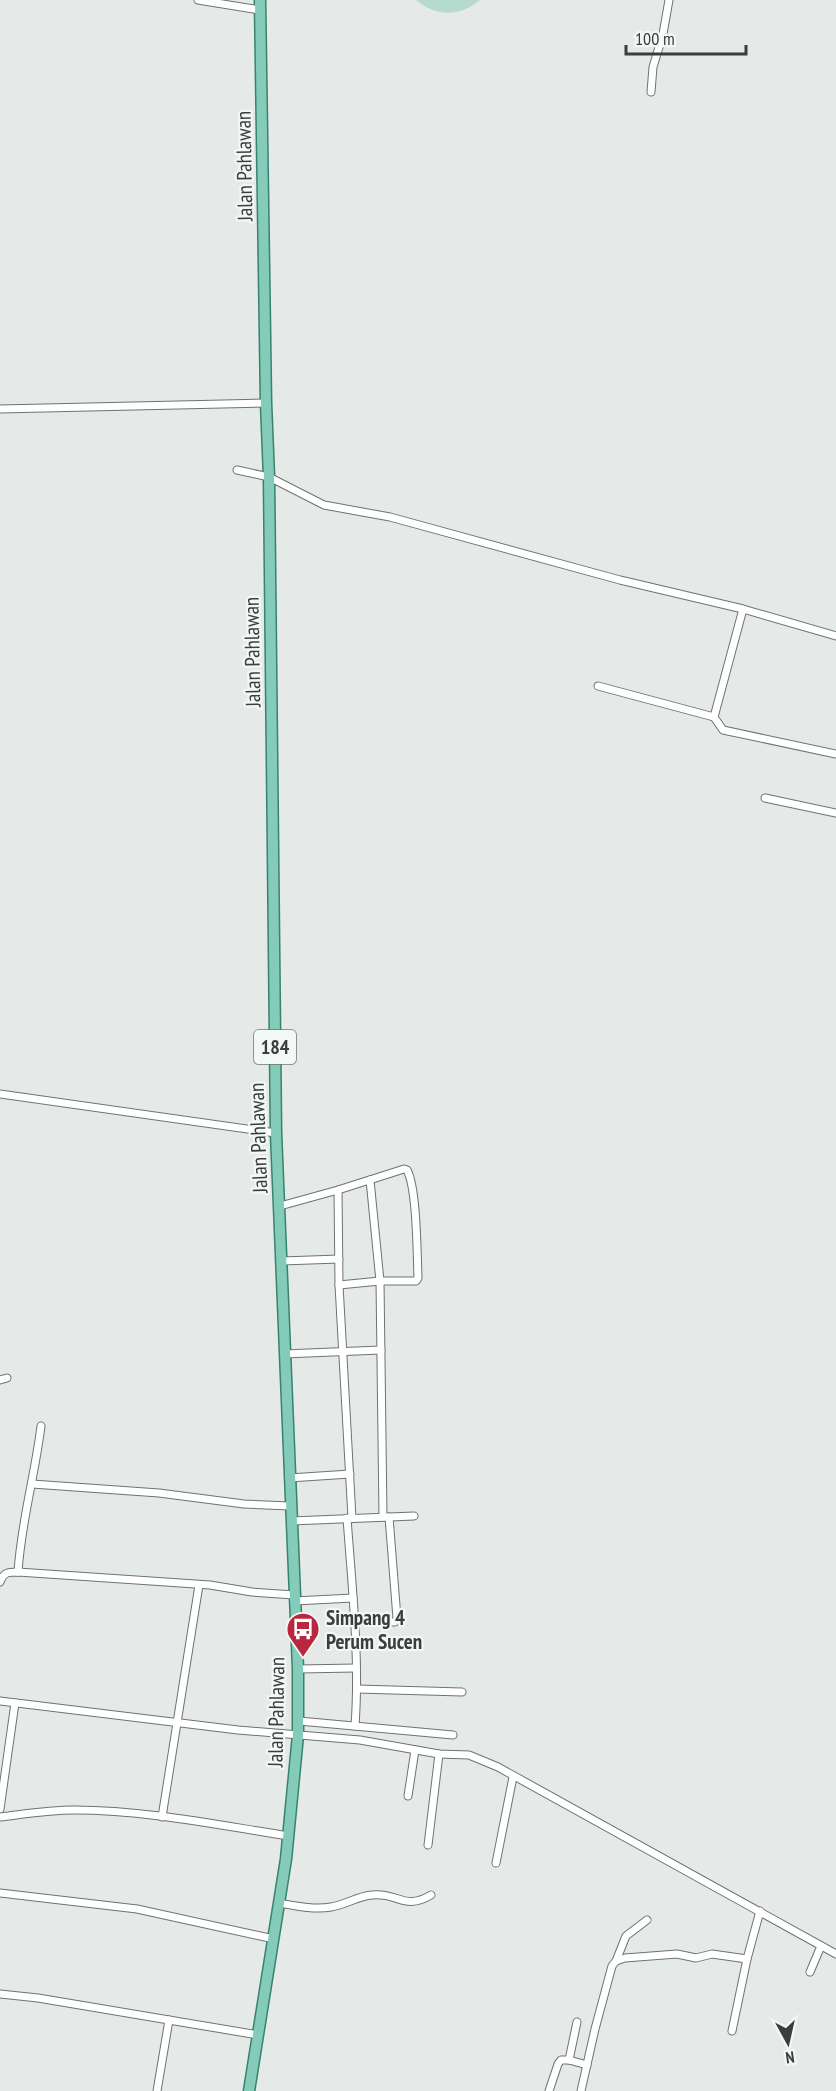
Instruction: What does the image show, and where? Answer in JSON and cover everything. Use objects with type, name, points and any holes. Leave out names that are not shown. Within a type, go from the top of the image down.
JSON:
[{"type":"main road","name":"Jalan Pahlawan","points":[[249,2091],[289,1836],[298,1735],[298,1669],[276,1133],[269,477],[260,5]]},
{"type":"street","points":[[198,0],[260,5]]},
{"type":"street","points":[[651,92],[653,67],[663,34],[669,0]]},
{"type":"street","points":[[0,409],[266,404]]},
{"type":"street","points":[[237,470],[269,477],[324,505],[390,517],[620,580],[743,609],[836,636]]},
{"type":"street","points":[[714,717],[743,609]]},
{"type":"street","points":[[598,686],[714,717],[723,730],[836,754]]},
{"type":"street","points":[[765,798],[836,813]]},
{"type":"street","points":[[0,1094],[276,1133]]},
{"type":"street","points":[[280,1206],[406,1170],[410,1178],[414,1208],[418,1280],[339,1285]]},
{"type":"street","points":[[355,1621],[395,1622],[398,1618],[386,1517],[380,1281],[370,1180]]},
{"type":"street","points":[[338,1190],[339,1285],[350,1474],[349,1518],[355,1621],[357,1689],[355,1726]]},
{"type":"street","points":[[282,1261],[339,1259]]},
{"type":"street","points":[[284,1354],[381,1350]]},
{"type":"street","points":[[18,1572],[19,1549],[41,1426]]},
{"type":"street","points":[[289,1478],[350,1474]]},
{"type":"street","points":[[32,1484],[159,1493],[244,1504],[290,1506]]},
{"type":"street","points":[[291,1521],[414,1516]]},
{"type":"street","points":[[0,1582],[6,1572],[18,1572],[200,1585],[294,1598],[353,1598]]},
{"type":"street","points":[[162,1817],[200,1585]]},
{"type":"street","points":[[298,1669],[356,1668]]},
{"type":"street","points":[[357,1689],[462,1692]]},
{"type":"street","points":[[0,1701],[238,1730],[360,1740],[439,1755],[469,1755],[498,1767],[836,1954]]},
{"type":"street","points":[[0,1809],[15,1703]]},
{"type":"street","points":[[298,1721],[453,1735]]},
{"type":"street","points":[[408,1796],[415,1750]]},
{"type":"street","points":[[428,1845],[439,1755]]},
{"type":"street","points":[[496,1863],[513,1777]]},
{"type":"street","points":[[0,1817],[82,1810],[162,1817],[289,1836]]},
{"type":"street","points":[[0,1893],[137,1909],[273,1939]]},
{"type":"street","points":[[279,1903],[331,1908],[371,1895],[382,1895],[404,1902],[419,1902],[431,1895]]},
{"type":"street","points":[[732,2031],[760,1911]]},
{"type":"street","points":[[581,2091],[612,1966],[616,1962],[626,1935],[647,1920]]},
{"type":"street","points":[[810,1972],[821,1946]]},
{"type":"street","points":[[616,1962],[626,1958],[677,1954],[696,1958],[712,1954],[747,1959]]},
{"type":"street","points":[[0,1994],[38,1998],[258,2035]]},
{"type":"street","points":[[157,2091],[169,2020]]},
{"type":"street","points":[[569,2060],[576,2022]]},
{"type":"street","points":[[549,2091],[561,2061],[569,2060],[587,2065]]},
{"type":"green space","points":[[416,0],[480,0],[464,10],[448,13],[432,10]]},
{"type":"place","name":"Simpang 4 Perum Sucen","points":[[303,1658]]}]
